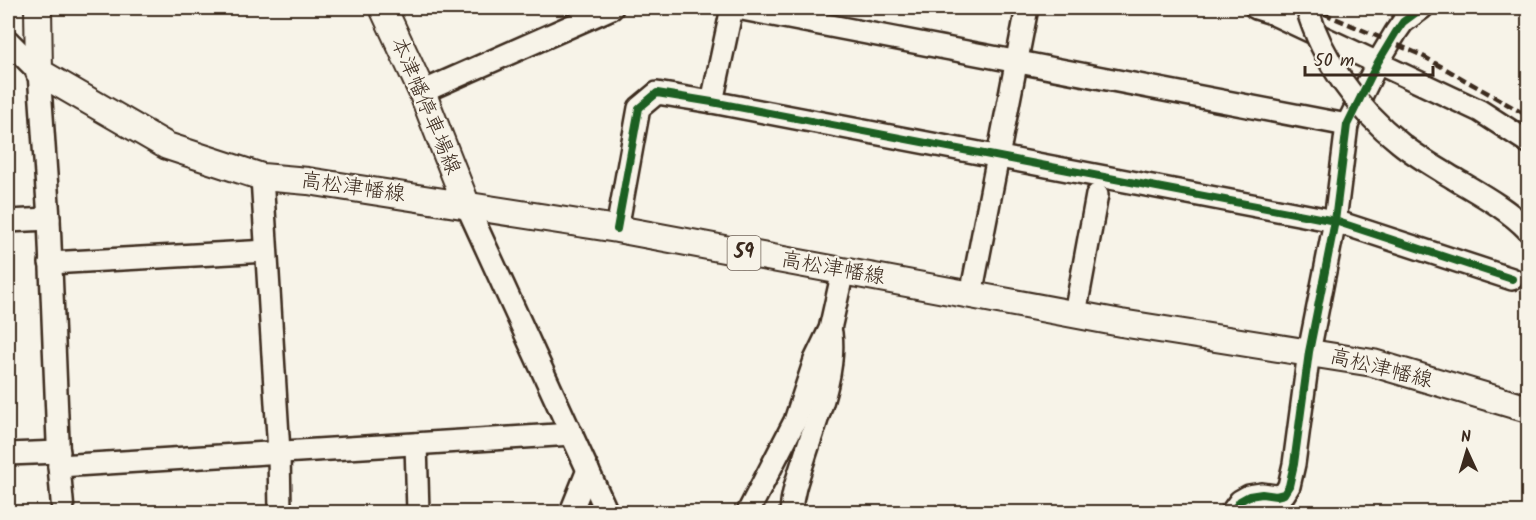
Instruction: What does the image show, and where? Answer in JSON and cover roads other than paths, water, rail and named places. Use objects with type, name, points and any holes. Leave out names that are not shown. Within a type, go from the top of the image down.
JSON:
[{"type":"main road","points":[[38,8],[39,72]]},
{"type":"main road","name":"本津幡停車場線","points":[[382,8],[422,92],[467,206]]},
{"type":"main road","name":"高松津幡線","points":[[39,72],[167,146],[262,177],[308,181],[617,229],[1121,323],[1373,363],[1528,409]]},
{"type":"street","points":[[712,102],[732,8]]},
{"type":"street","points":[[737,8],[1347,125]]},
{"type":"street","points":[[971,295],[1026,8]]},
{"type":"street","points":[[1256,8],[1480,111],[1528,142]]},
{"type":"street","points":[[1306,8],[1336,71],[1376,122],[1428,163],[1499,206],[1528,231]]},
{"type":"street","points":[[1232,513],[1240,501],[1249,496],[1284,494],[1289,486],[1309,352],[1335,221],[1347,125],[1377,62],[1396,32],[1403,22],[1422,8]]},
{"type":"street","points":[[422,92],[600,10]]},
{"type":"street","points":[[8,41],[39,72],[49,219],[63,513]]},
{"type":"street","points":[[617,229],[639,108],[657,93],[1335,221],[1512,279]]},
{"type":"street","points":[[262,177],[279,452],[280,513]]},
{"type":"street","points":[[1076,314],[1097,195]]},
{"type":"street","points":[[467,206],[607,513]]},
{"type":"street","points":[[8,221],[49,219]]},
{"type":"street","points":[[50,263],[266,251]]},
{"type":"street","points":[[748,513],[795,421],[815,360],[830,329],[843,271]]},
{"type":"street","points":[[791,513],[795,485],[829,375],[832,344],[830,329]]},
{"type":"street","points":[[8,454],[59,459],[279,452],[572,434]]},
{"type":"street","points":[[416,444],[417,513]]},
{"type":"street","points":[[571,513],[588,470]]},
{"type":"railway","points":[[1311,8],[1421,55],[1528,116]]}]
